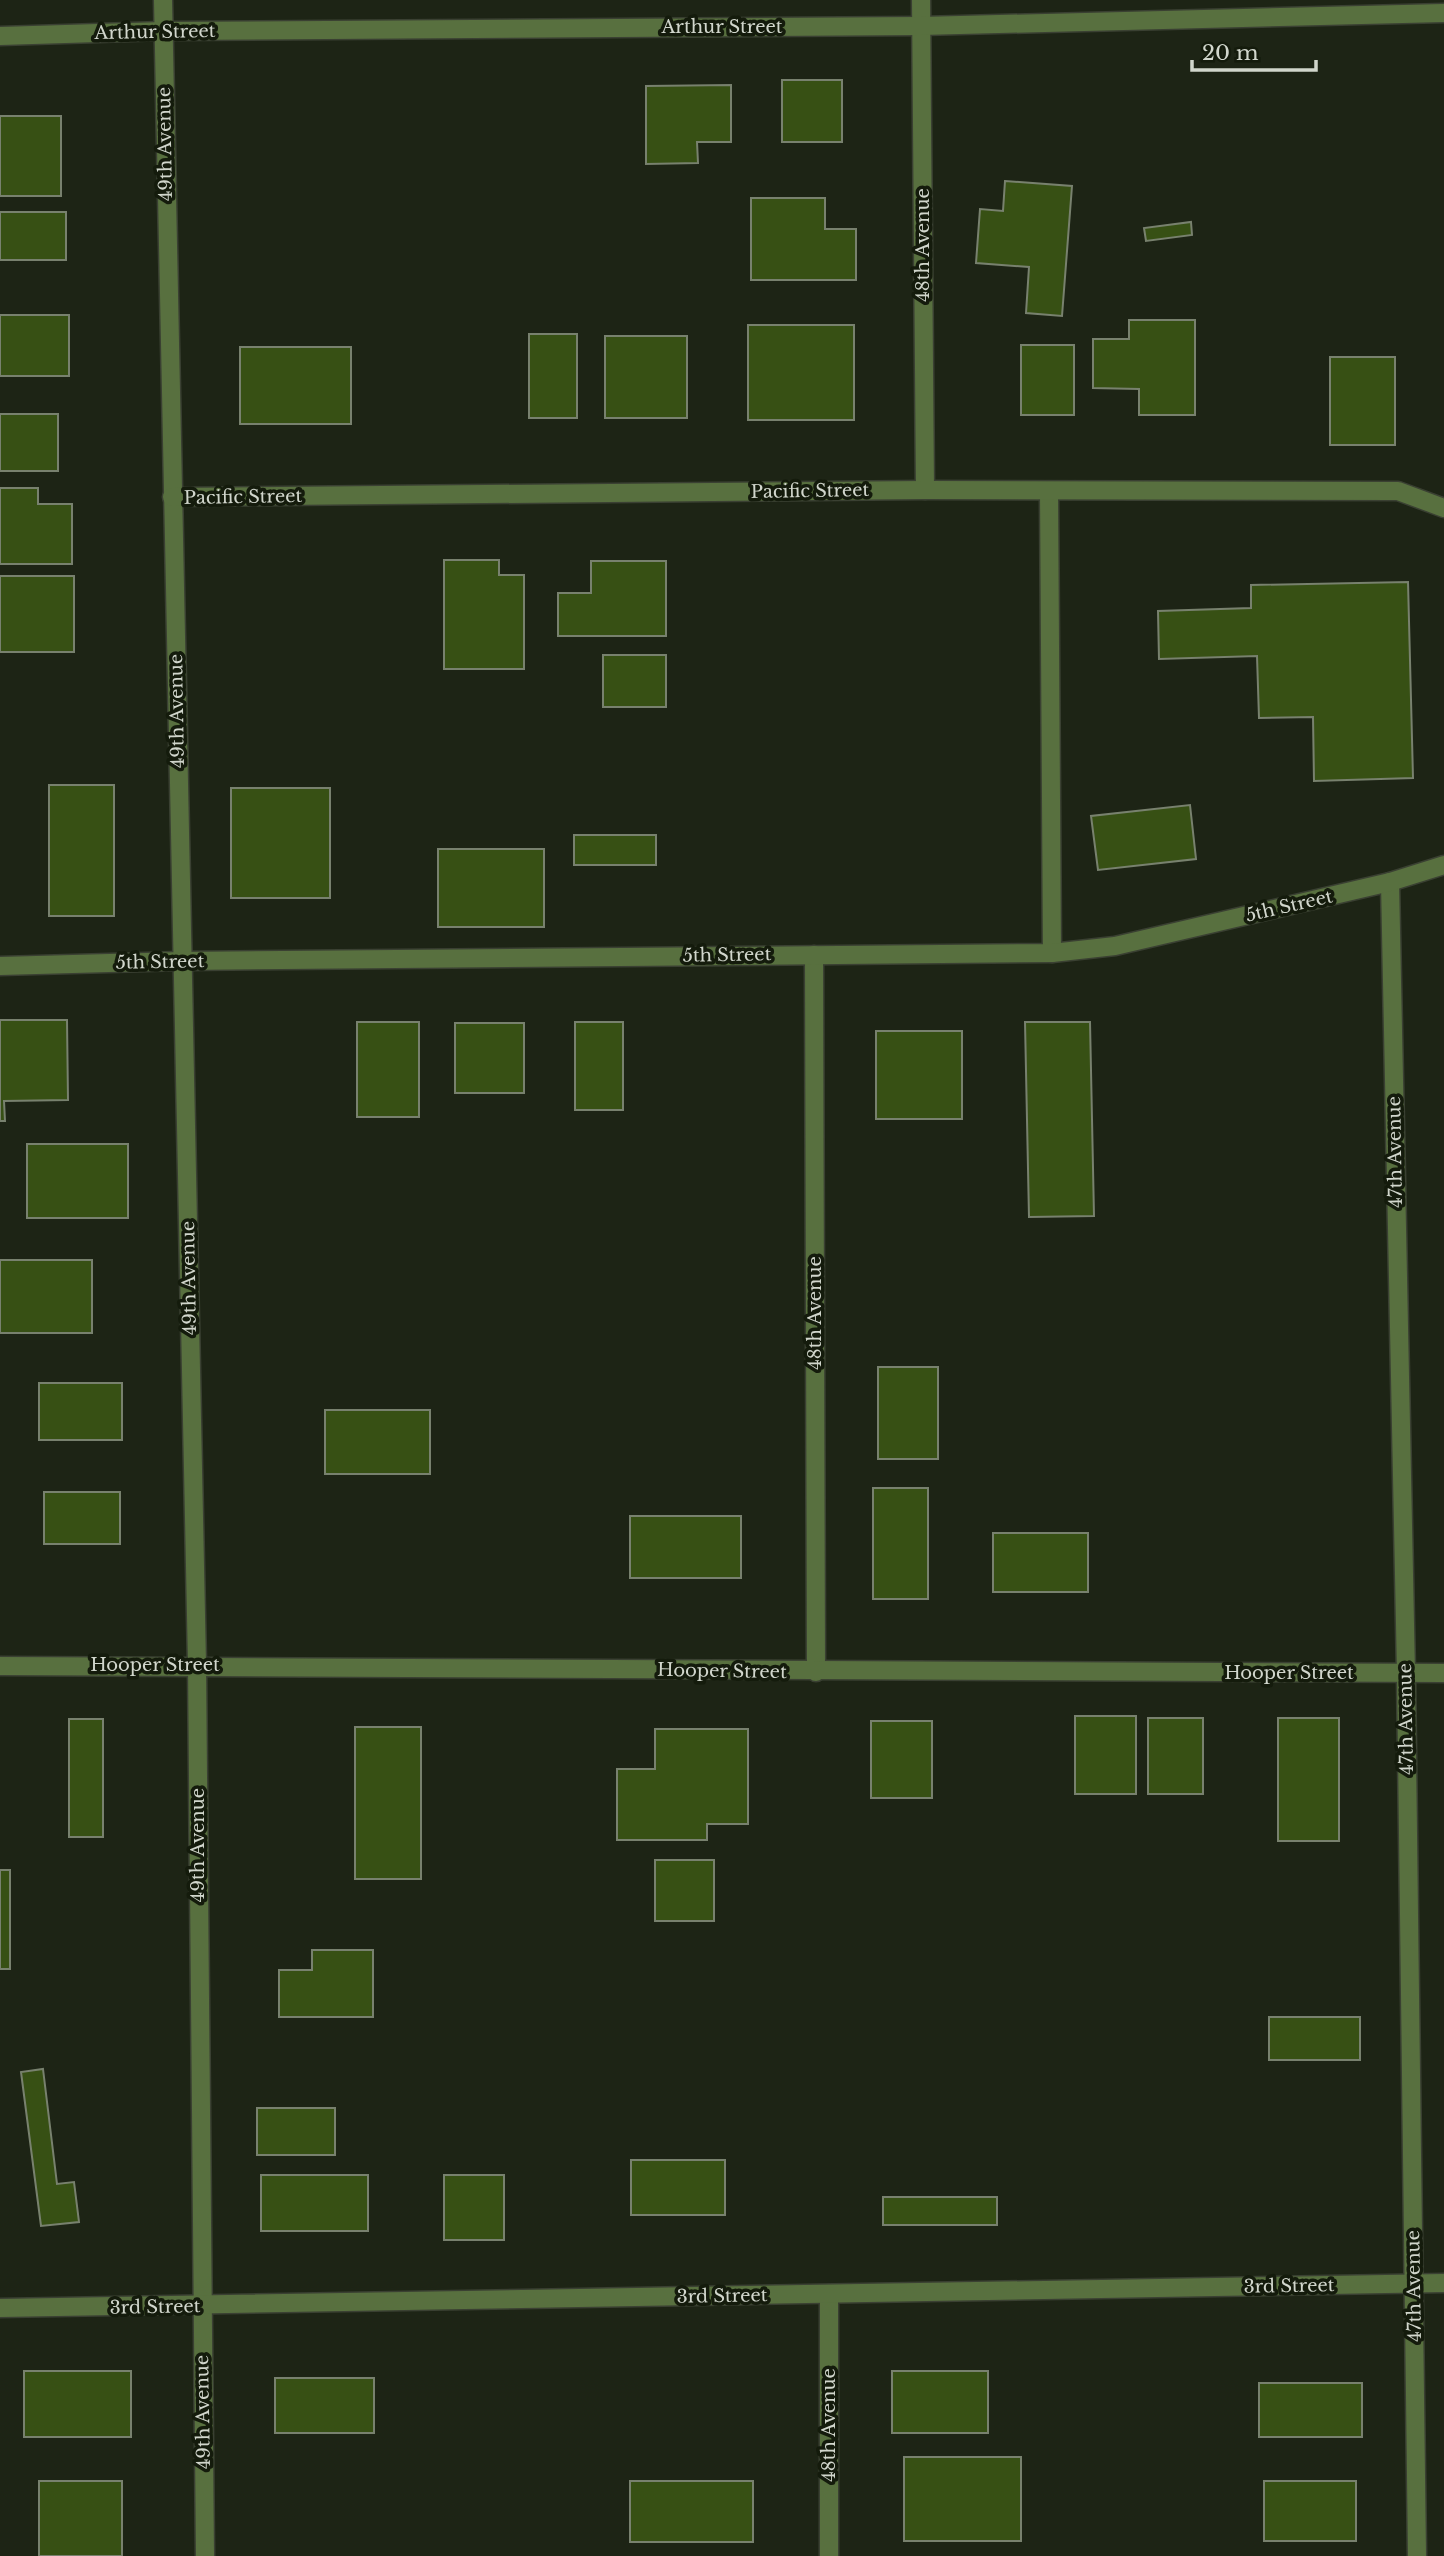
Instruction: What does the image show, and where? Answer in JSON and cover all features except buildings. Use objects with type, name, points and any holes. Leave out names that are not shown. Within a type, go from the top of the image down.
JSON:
[{"type":"street","name":"49th Avenue","points":[[163,0],[197,1664],[205,2556]]},
{"type":"street","name":"48th Avenue","points":[[921,0],[925,490]]},
{"type":"street","name":"Arthur Street","points":[[0,36],[163,31],[921,26],[1444,13]]},
{"type":"street","name":"Pacific Street","points":[[172,497],[925,490],[1398,491],[1444,508]]},
{"type":"street","points":[[1049,491],[1052,953]]},
{"type":"street","name":"5th Street","points":[[0,965],[1052,953],[1115,946],[1390,882],[1444,865]]},
{"type":"street","name":"47th Avenue","points":[[1390,882],[1406,1673],[1417,2556]]},
{"type":"street","name":"48th Avenue","points":[[814,954],[816,1672]]},
{"type":"street","name":"Hooper Street","points":[[0,1666],[197,1664],[816,1672],[1444,1673]]},
{"type":"street","name":"3rd Street","points":[[0,2308],[1444,2283]]},
{"type":"street","name":"48th Avenue","points":[[829,2294],[829,2556]]}]
